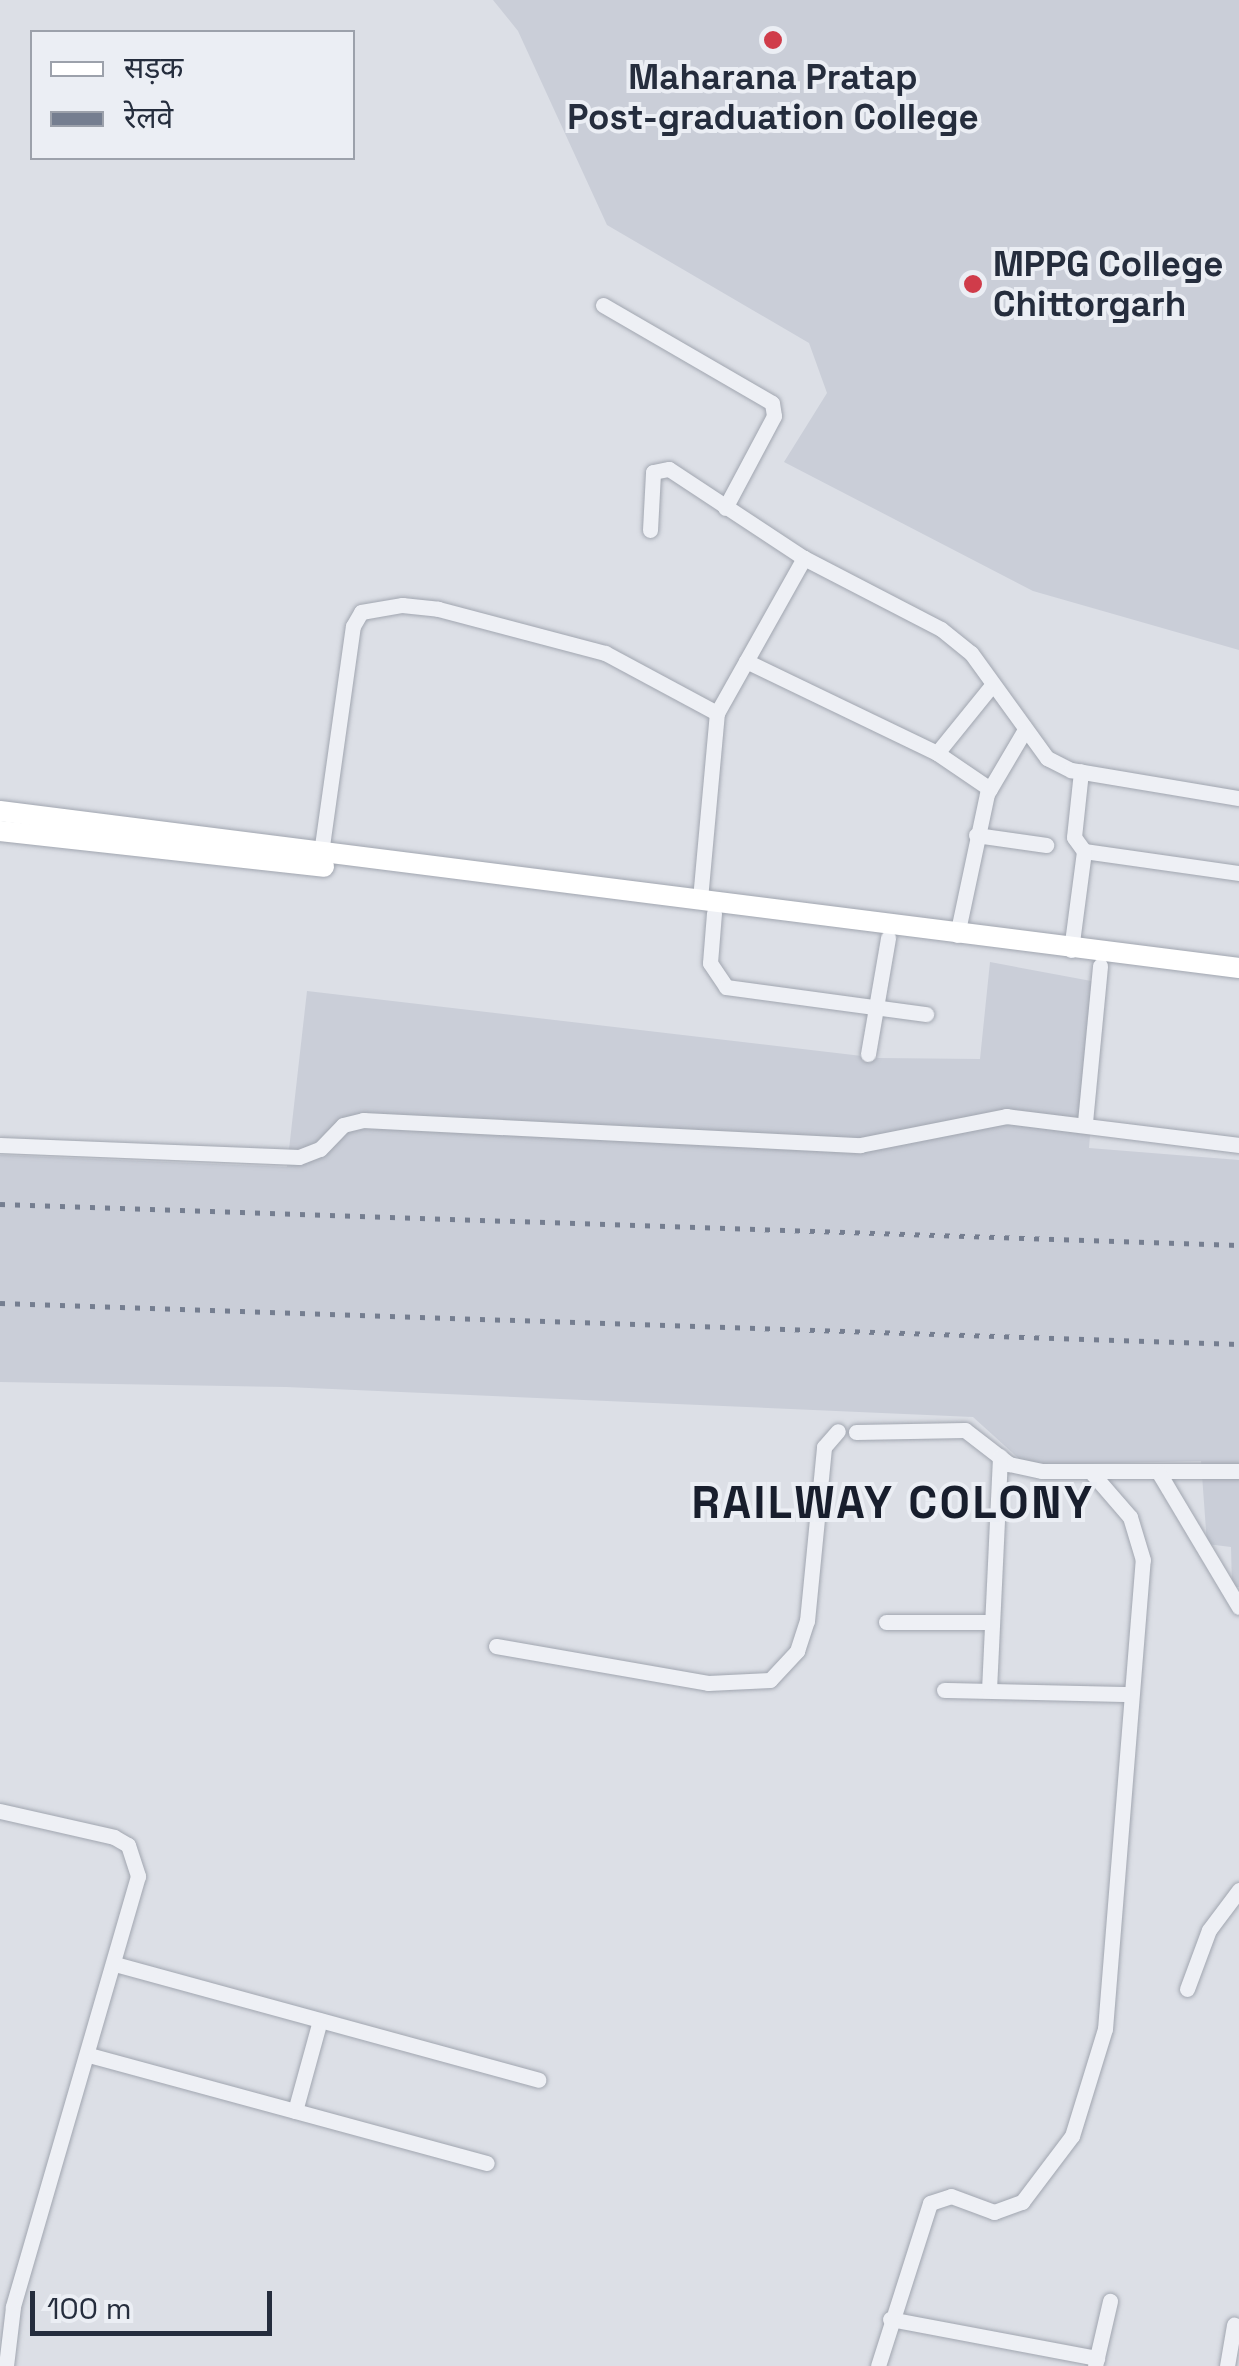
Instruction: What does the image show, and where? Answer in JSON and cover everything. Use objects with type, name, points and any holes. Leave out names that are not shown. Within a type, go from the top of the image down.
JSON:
[{"type":"main road","points":[[0,811],[707,906],[888,938],[1239,980]]},
{"type":"main road","points":[[0,831],[707,906],[1239,968]]},
{"type":"street","points":[[603,305],[772,402],[774,416],[725,508]]},
{"type":"street","points":[[650,530],[652,480],[659,468],[680,475],[804,558],[941,629],[971,653],[1023,733],[1047,758],[1081,771],[1239,798]]},
{"type":"street","points":[[804,558],[717,713],[707,906],[710,963],[720,983],[926,1014]]},
{"type":"street","points":[[321,853],[353,626],[362,612],[402,605],[438,609],[605,653],[717,713]]},
{"type":"street","points":[[746,661],[937,753],[990,790]]},
{"type":"street","points":[[937,753],[992,685]]},
{"type":"street","points":[[958,935],[976,835],[990,790],[1023,733]]},
{"type":"street","points":[[1071,950],[1084,852],[1074,837],[1081,771]]},
{"type":"street","points":[[976,835],[1046,845]]},
{"type":"street","points":[[1084,852],[1239,873]]},
{"type":"street","points":[[868,1054],[888,938]]},
{"type":"street","points":[[1085,1122],[1100,966]]},
{"type":"street","points":[[0,1145],[273,1158],[312,1154],[343,1125],[363,1120],[833,1146],[892,1142],[977,1119],[1085,1122],[1239,1145]]},
{"type":"street","points":[[856,1432],[965,1430],[1000,1456],[1026,1468],[1160,1473],[1239,1471]]},
{"type":"street","points":[[496,1646],[708,1683],[770,1680],[796,1651],[806,1621],[824,1448],[838,1432]]},
{"type":"street","points":[[989,1690],[1000,1456]]},
{"type":"street","points":[[878,2366],[930,2203],[951,2196],[994,2212],[1010,2210],[1072,2136],[1105,2029],[1142,1545],[1130,1516],[1091,1472]]},
{"type":"street","points":[[1160,1473],[1237,1600]]},
{"type":"street","points":[[886,1622],[992,1622]]},
{"type":"street","points":[[944,1690],[1128,1694]]},
{"type":"street","points":[[0,1811],[128,1845],[138,1876],[13,2308],[6,2366]]},
{"type":"street","points":[[1187,1989],[1208,1930],[1239,1890]]},
{"type":"street","points":[[115,1964],[538,2080]]},
{"type":"street","points":[[295,2111],[320,2020]]},
{"type":"street","points":[[89,2056],[488,2163]]},
{"type":"street","points":[[890,2319],[1096,2362],[1110,2302]]},
{"type":"street","points":[[1228,2366],[1234,2325]]},
{"type":"shaded area","name":"MPPG College Chittorgarh","points":[[493,0],[1239,0],[1239,650],[1033,591],[784,462],[827,393],[809,343],[607,225],[518,31]]},
{"type":"shaded area","points":[[990,962],[1102,983],[1089,1148],[1239,1160],[1239,1587],[1232,1587],[1231,1547],[1207,1544],[1201,1461],[1026,1465],[973,1417],[286,1387],[0,1382],[0,1155],[287,1167],[307,991],[879,1058],[980,1059]]},
{"type":"railway","points":[[0,1204],[1239,1245]]},
{"type":"railway","points":[[0,1303],[1239,1344]]},
{"type":"place","name":"Maharana Pratap Post-graduation College","points":[[773,40]]},
{"type":"place","name":"MPPG College Chittorgarh","points":[[973,284]]},
{"type":"district","name":"RAILWAY COLONY","points":[[893,1503]]}]
